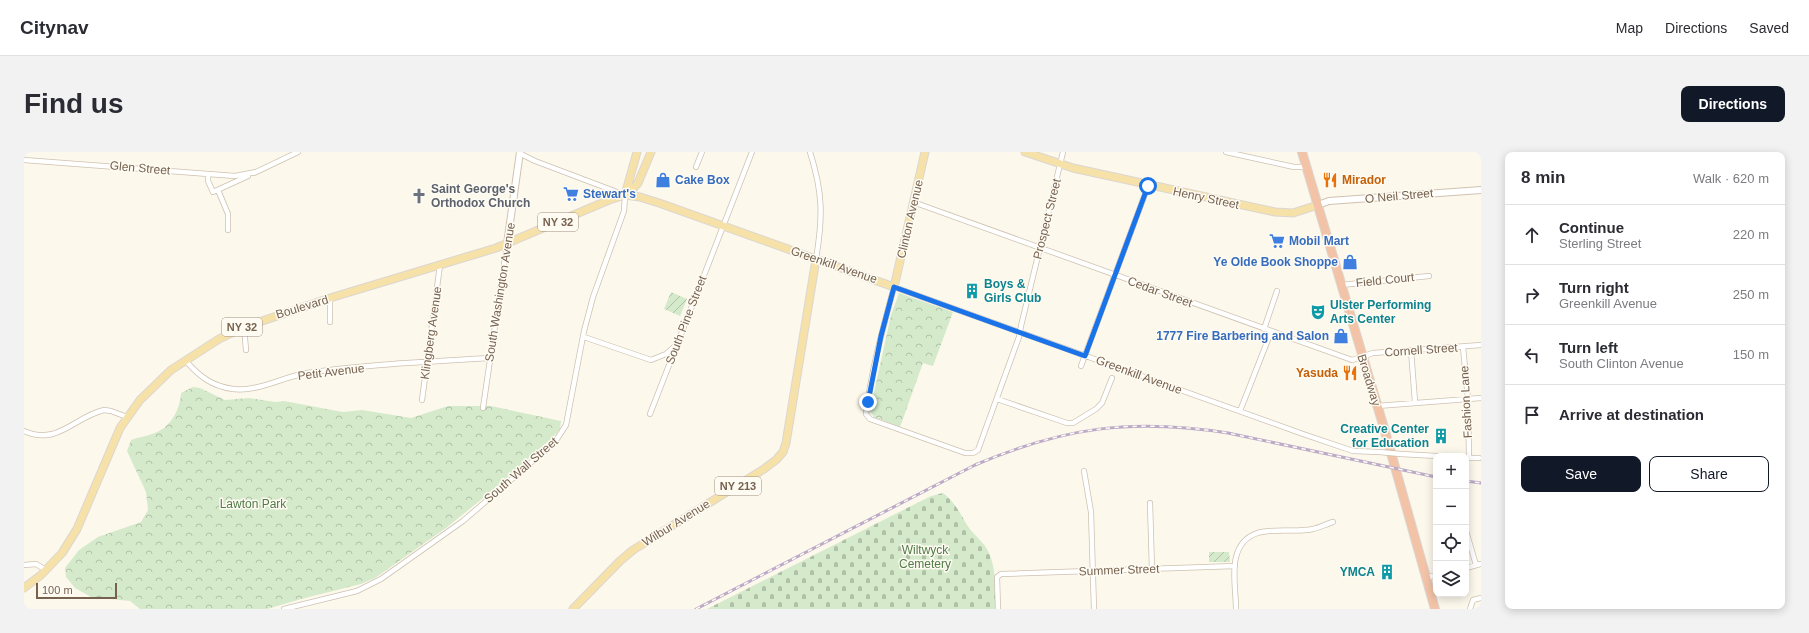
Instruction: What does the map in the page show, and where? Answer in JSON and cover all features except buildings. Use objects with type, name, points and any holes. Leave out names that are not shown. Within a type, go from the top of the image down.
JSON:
[{"type":"highway","name":"Broadway","points":[[1302,152],[1435,609]]},
{"type":"main road","points":[[625,195],[637,152]]},
{"type":"main road","name":"NY 32","points":[[625,195],[638,183],[651,152]]},
{"type":"main road","name":"Clinton Avenue","points":[[894,287],[925,152]]},
{"type":"main road","name":"Henry Street","points":[[1025,152],[1060,164],[1148,186],[1275,212],[1293,213],[1318,205]]},
{"type":"main road","name":"Greenkill Avenue","points":[[625,195],[640,197],[894,287]]},
{"type":"main road","name":"Boulevard","points":[[24,588],[46,570],[62,553],[77,529],[120,428],[127,417],[150,388],[185,360],[219,339],[244,327],[330,298],[507,244],[609,200],[625,195]]},
{"type":"main road","name":"Wilbur Avenue","points":[[573,609],[620,561],[633,550],[764,469],[780,456],[786,443],[816,259]]},
{"type":"street","points":[[215,191],[298,152]]},
{"type":"street","name":"Greenkill Avenue","points":[[519,152],[535,161],[625,195]]},
{"type":"street","name":"South Washington Avenue","points":[[483,408],[519,152]]},
{"type":"street","points":[[696,167],[702,152]]},
{"type":"street","name":"South Pine Street","points":[[650,414],[752,152]]},
{"type":"street","points":[[810,152],[817,173],[821,196],[822,214],[816,259]]},
{"type":"street","name":"Prospect Street","points":[[894,287],[881,336],[868,402],[867,416],[870,419],[965,453],[973,453],[978,450],[1020,332],[1063,152]]},
{"type":"street","points":[[1226,152],[1294,167],[1307,167]]},
{"type":"street","name":"Glen Street","points":[[24,160],[235,176],[256,172]]},
{"type":"street","points":[[208,174],[208,181],[228,214],[228,230]]},
{"type":"street","points":[[1081,366],[1148,186]]},
{"type":"street","name":"O Neil Street","points":[[1318,205],[1329,201],[1481,190]]},
{"type":"street","name":"South Wall Street","points":[[284,609],[357,591],[381,579],[463,521],[543,454],[555,442],[566,425],[593,296],[624,211],[625,195]]},
{"type":"street","name":"Cedar Street","points":[[914,202],[1271,332],[1352,360],[1362,357]]},
{"type":"street","name":"Klingberg Avenue","points":[[422,400],[435,314],[440,265]]},
{"type":"street","name":"Field Court","points":[[1341,285],[1429,276]]},
{"type":"street","name":"Greenkill Avenue","points":[[894,287],[1353,451],[1433,456]]},
{"type":"street","points":[[1264,329],[1277,291]]},
{"type":"street","points":[[330,298],[330,322]]},
{"type":"street","points":[[244,327],[246,350]]},
{"type":"street","points":[[1240,411],[1271,332]]},
{"type":"street","points":[[584,336],[651,360],[666,354],[676,346]]},
{"type":"street","name":"Cornell Street","points":[[1362,357],[1373,353],[1481,345]]},
{"type":"street","name":"Fashion Lane","points":[[1463,347],[1468,399],[1468,453]]},
{"type":"street","points":[[1412,350],[1415,402]]},
{"type":"street","name":"Petit Avenue","points":[[185,360],[204,379],[217,386],[235,389],[258,387],[308,373],[427,361],[489,358]]},
{"type":"street","points":[[997,399],[1067,423],[1073,423],[1096,409],[1102,403],[1112,378]]},
{"type":"street","points":[[1377,406],[1481,398]]},
{"type":"street","points":[[24,431],[39,436],[49,436],[104,410],[127,417]]},
{"type":"street","points":[[1469,458],[1479,458]]},
{"type":"street","points":[[1084,471],[1091,512],[1094,609]]},
{"type":"street","points":[[1150,503],[1152,570]]},
{"type":"street","points":[[1236,609],[1236,557],[1240,547],[1247,539],[1256,533],[1266,530],[1313,529],[1333,522]]},
{"type":"street","points":[[1469,539],[1479,565],[1469,567]]},
{"type":"street","points":[[24,565],[36,564],[46,570]]},
{"type":"street","name":"Summer Street","points":[[998,609],[997,577],[998,575],[1003,574],[1235,566]]},
{"type":"street","points":[[1426,578],[1433,576]]},
{"type":"street","points":[[1470,609],[1473,600],[1481,598]]},
{"type":"green space","points":[[671,292],[687,299],[680,316],[664,309]]},
{"type":"green space","points":[[899,293],[953,312],[933,366],[923,363],[900,427],[874,417],[870,411],[891,315]]},
{"type":"green space","name":"Lawton Park","points":[[193,387],[200,388],[225,400],[249,398],[275,402],[284,401],[343,412],[362,410],[411,418],[448,406],[491,406],[561,421],[560,429],[552,438],[493,490],[446,528],[375,578],[361,584],[267,609],[140,609],[130,601],[91,597],[75,588],[66,577],[65,568],[79,550],[98,537],[141,522],[148,510],[146,492],[127,451],[131,440],[158,432],[164,428],[173,418],[179,406],[181,393]]},
{"type":"green space","name":"Wiltwyck Cemetery","points":[[943,493],[954,503],[969,528],[983,543],[989,553],[995,576],[996,609],[707,609],[931,496]]},
{"type":"green space","points":[[1209,552],[1229,552],[1230,562],[1209,562]]},
{"type":"railway","points":[[696,609],[975,465],[1007,452],[1069,434],[1099,429],[1160,426],[1228,433],[1433,476]]},
{"type":"railway","points":[[1469,481],[1481,483]]},
{"type":"place","name":"Cake Box","points":[[663,180]]},
{"type":"place","name":"Mirador","points":[[1330,180]]},
{"type":"place","name":"Stewart's","points":[[571,194]]},
{"type":"place","name":"Saint George's Orthodox Church","points":[[419,196]]},
{"type":"place","name":"Mobil Mart","points":[[1277,241]]},
{"type":"place","name":"Ye Olde Book Shoppe","points":[[1350,262]]},
{"type":"place","name":"Boys & Girls Club","points":[[972,291]]},
{"type":"place","name":"Ulster Performing Arts Center","points":[[1318,312]]},
{"type":"place","name":"1777 Fire Barbering and Salon","points":[[1341,336]]},
{"type":"place","name":"Yasuda","points":[[1350,373]]},
{"type":"place","name":"Creative Center for Education","points":[[1441,436]]},
{"type":"place","name":"YMCA","points":[[1387,572]]},
{"type":"route","points":[[868,402],[881,336],[894,287],[1085,356],[1148,186]]}]
